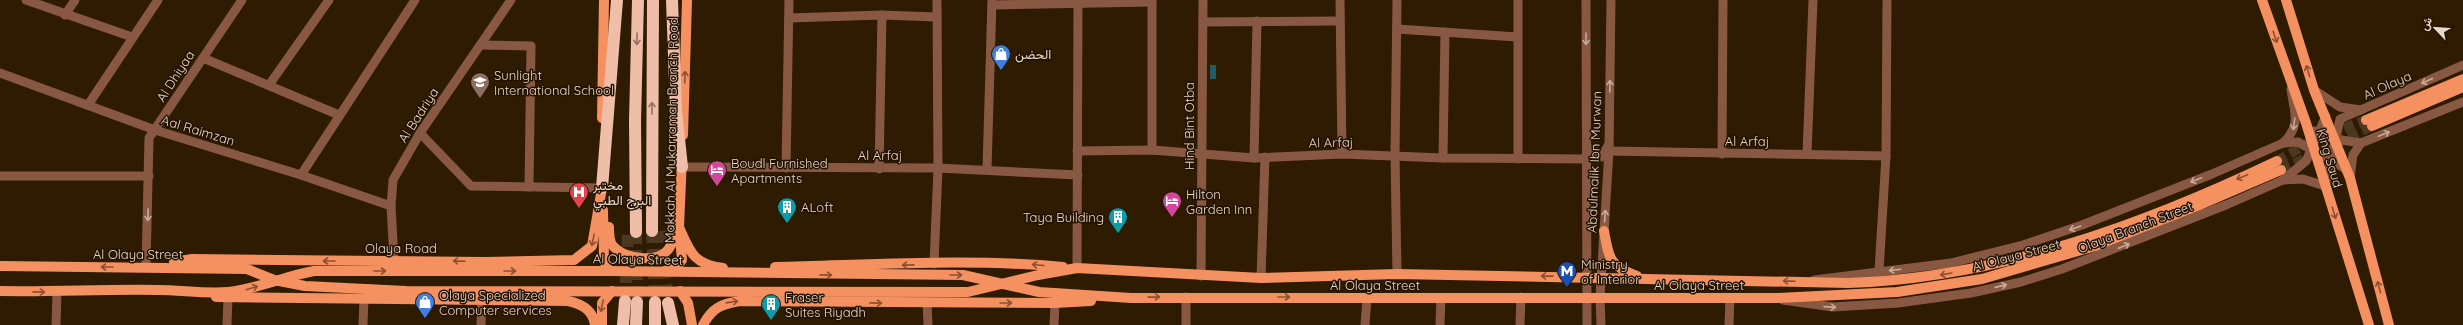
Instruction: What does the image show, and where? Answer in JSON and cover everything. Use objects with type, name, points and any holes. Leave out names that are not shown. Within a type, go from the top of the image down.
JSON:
[{"type":"highway","points":[[602,188],[617,0]]},
{"type":"highway","points":[[632,232],[638,0]]},
{"type":"highway","points":[[653,0],[652,124],[656,231]]},
{"type":"highway","points":[[672,0],[676,111],[682,167]]},
{"type":"highway","points":[[623,325],[631,301],[636,325]]},
{"type":"highway","points":[[655,302],[655,325]]},
{"type":"highway","points":[[668,303],[673,325]]},
{"type":"main road","points":[[604,0],[602,188],[604,261],[609,271]]},
{"type":"main road","name":"Makkah Al Mukarramah Branch Road","points":[[661,272],[676,267],[682,260],[679,227],[687,0]]},
{"type":"main road","name":"King Saud","points":[[2262,0],[2307,128],[2312,149],[2369,325]]},
{"type":"main road","name":"King Saud","points":[[2286,0],[2314,90],[2326,116],[2348,173],[2389,325]]},
{"type":"main road","points":[[2463,79],[2369,123],[2463,87]]},
{"type":"main road","name":"Al Olaya Street","points":[[0,266],[247,269],[274,280],[317,287],[406,291],[612,290],[680,292],[968,292],[1000,284],[1077,268],[1201,276],[1262,278],[1397,274],[1880,282],[1938,275],[2027,257],[2184,202],[2279,165],[2202,204],[2095,246],[2005,273],[1898,292],[1778,298],[1131,298],[1039,292],[1000,284],[964,275],[609,271],[314,271],[274,280],[249,289],[227,292],[158,290],[57,292],[0,291]]},
{"type":"main road","points":[[602,188],[612,244],[628,256],[660,256],[671,246],[682,167]]},
{"type":"main road","name":"Olaya Road","points":[[146,267],[192,259],[485,262],[574,260],[592,246],[602,188]]},
{"type":"main road","points":[[679,227],[690,252],[703,264],[712,266],[1031,264],[1077,268]]},
{"type":"main road","points":[[1604,231],[1608,254],[1612,262],[1622,270],[1644,278]]},
{"type":"main road","points":[[158,290],[228,299],[568,301],[581,304],[586,308],[595,319],[595,325]]},
{"type":"main road","points":[[602,325],[602,303],[612,290]]},
{"type":"main road","points":[[680,292],[688,303],[692,325]]},
{"type":"main road","points":[[703,325],[712,310],[723,303],[740,301],[1055,303],[1131,298]]},
{"type":"street","points":[[26,0],[65,15],[132,37]]},
{"type":"street","points":[[65,15],[75,0]]},
{"type":"street","points":[[88,105],[158,0]]},
{"type":"street","name":"Al Dhiyaa","points":[[146,267],[149,138],[242,0]]},
{"type":"street","points":[[269,85],[329,0]]},
{"type":"street","points":[[301,175],[415,0]]},
{"type":"street","name":"Al Badriya","points":[[394,260],[391,206],[393,180],[420,133],[482,45],[511,0]]},
{"type":"street","points":[[786,168],[789,18],[788,0]]},
{"type":"street","points":[[934,264],[938,168],[937,0]]},
{"type":"street","name":"Hind Bint Otba","points":[[1201,276],[1203,0]]},
{"type":"street","points":[[1340,0],[1342,154]]},
{"type":"street","points":[[1397,274],[1396,155],[1398,0]]},
{"type":"street","points":[[1518,0],[1518,159]]},
{"type":"street","name":"Abdulmalik Ibn Murwan","points":[[1586,0],[1587,325]]},
{"type":"street","name":"Abdulmalik Ibn Murwan","points":[[1601,325],[1600,297],[1609,147],[1611,0]]},
{"type":"street","points":[[1722,154],[1723,0]]},
{"type":"street","points":[[1808,154],[1813,0]]},
{"type":"street","points":[[1879,271],[1886,156],[1887,0]]},
{"type":"street","points":[[1077,268],[1078,1]]},
{"type":"street","points":[[987,169],[992,2],[1152,1],[1152,150]]},
{"type":"street","points":[[789,18],[882,15],[936,17]]},
{"type":"street","points":[[879,169],[882,15]]},
{"type":"street","points":[[1203,22],[1340,20]]},
{"type":"street","points":[[1254,158],[1257,21]]},
{"type":"street","points":[[1397,29],[1517,37]]},
{"type":"street","points":[[1443,158],[1445,32]]},
{"type":"street","points":[[482,45],[530,46],[529,187]]},
{"type":"street","points":[[203,58],[339,115]]},
{"type":"street","name":"Al Olaya","points":[[2325,186],[2340,119],[2463,66]]},
{"type":"street","name":"Aal Raimzan","points":[[0,73],[155,130],[301,175],[391,206]]},
{"type":"street","name":"Olaya Branch Street","points":[[2282,143],[2290,135],[2296,123],[2288,74]]},
{"type":"street","points":[[2314,90],[2340,107],[2361,110]]},
{"type":"street","points":[[2307,128],[2335,139],[2360,143],[2463,102]]},
{"type":"street","name":"Olaya Branch Street","points":[[1778,298],[1802,304],[1854,307],[1951,296],[2021,282],[2106,253],[2283,180],[2306,161],[2326,116]]},
{"type":"street","points":[[420,133],[471,186],[602,188]]},
{"type":"street","name":"Olaya Branch Street","points":[[1805,281],[1951,262],[2045,238],[2212,174],[2282,143],[2298,142],[2330,160],[2348,173]]},
{"type":"street","points":[[2348,173],[2353,155],[2360,143]]},
{"type":"street","points":[[1587,146],[1593,156],[1602,156],[1609,147]]},
{"type":"street","name":"Al Arfaj","points":[[1609,147],[1722,154],[1886,156]]},
{"type":"street","name":"Al Arfaj","points":[[1077,151],[1152,150],[1254,158],[1342,154],[1443,158],[1586,159]]},
{"type":"street","points":[[1262,278],[1265,157]]},
{"type":"street","name":"Al Arfaj","points":[[682,167],[879,169],[938,168],[987,169],[1078,175]]},
{"type":"street","points":[[0,176],[149,176]]},
{"type":"street","name":"Olaya Branch Street","points":[[2283,180],[2303,179],[2325,186]]},
{"type":"street","points":[[56,325],[57,292]]},
{"type":"street","points":[[1186,297],[1186,325]]},
{"type":"street","points":[[1520,325],[1521,297]]},
{"type":"street","points":[[1365,325],[1367,298]]},
{"type":"street","points":[[1440,325],[1441,298]]},
{"type":"street","points":[[1729,325],[1730,298]]},
{"type":"street","points":[[227,325],[228,299]]},
{"type":"street","points":[[363,325],[364,299]]},
{"type":"street","points":[[481,325],[482,300]]},
{"type":"street","points":[[927,303],[928,325]]},
{"type":"street","points":[[1054,325],[1055,303]]},
{"type":"water","points":[[1210,65],[1216,65],[1216,79],[1210,79]]},
{"type":"tunnel","points":[[2330,133],[2366,120]]},
{"type":"tunnel","points":[[2281,170],[2372,126]]},
{"type":"tunnel","points":[[2277,161],[2310,142]]},
{"type":"tunnel","points":[[652,231],[655,302]]},
{"type":"tunnel","points":[[660,231],[668,302]]},
{"type":"tunnel","points":[[625,301],[628,232]]},
{"type":"tunnel","points":[[636,232],[637,302]]},
{"type":"place","name":"الحضن","points":[[1001,71]]},
{"type":"place","name":"Sunlight International School","points":[[480,99]]},
{"type":"place","name":"Boudl Furnished Apartments","points":[[717,187]]},
{"type":"place","name":"مختبر البرج الطبي","points":[[579,209]]},
{"type":"place","name":"Hilton Garden Inn","points":[[1172,218]]},
{"type":"place","name":"ALoft","points":[[787,224]]},
{"type":"place","name":"Taya Building","points":[[1118,234]]},
{"type":"place","name":"Ministry of Interior","points":[[1567,288]]},
{"type":"place","name":"Olaya Specialized Computer services","points":[[425,319]]},
{"type":"place","name":"Fraser Suites Riyadh","points":[[771,321]]}]
